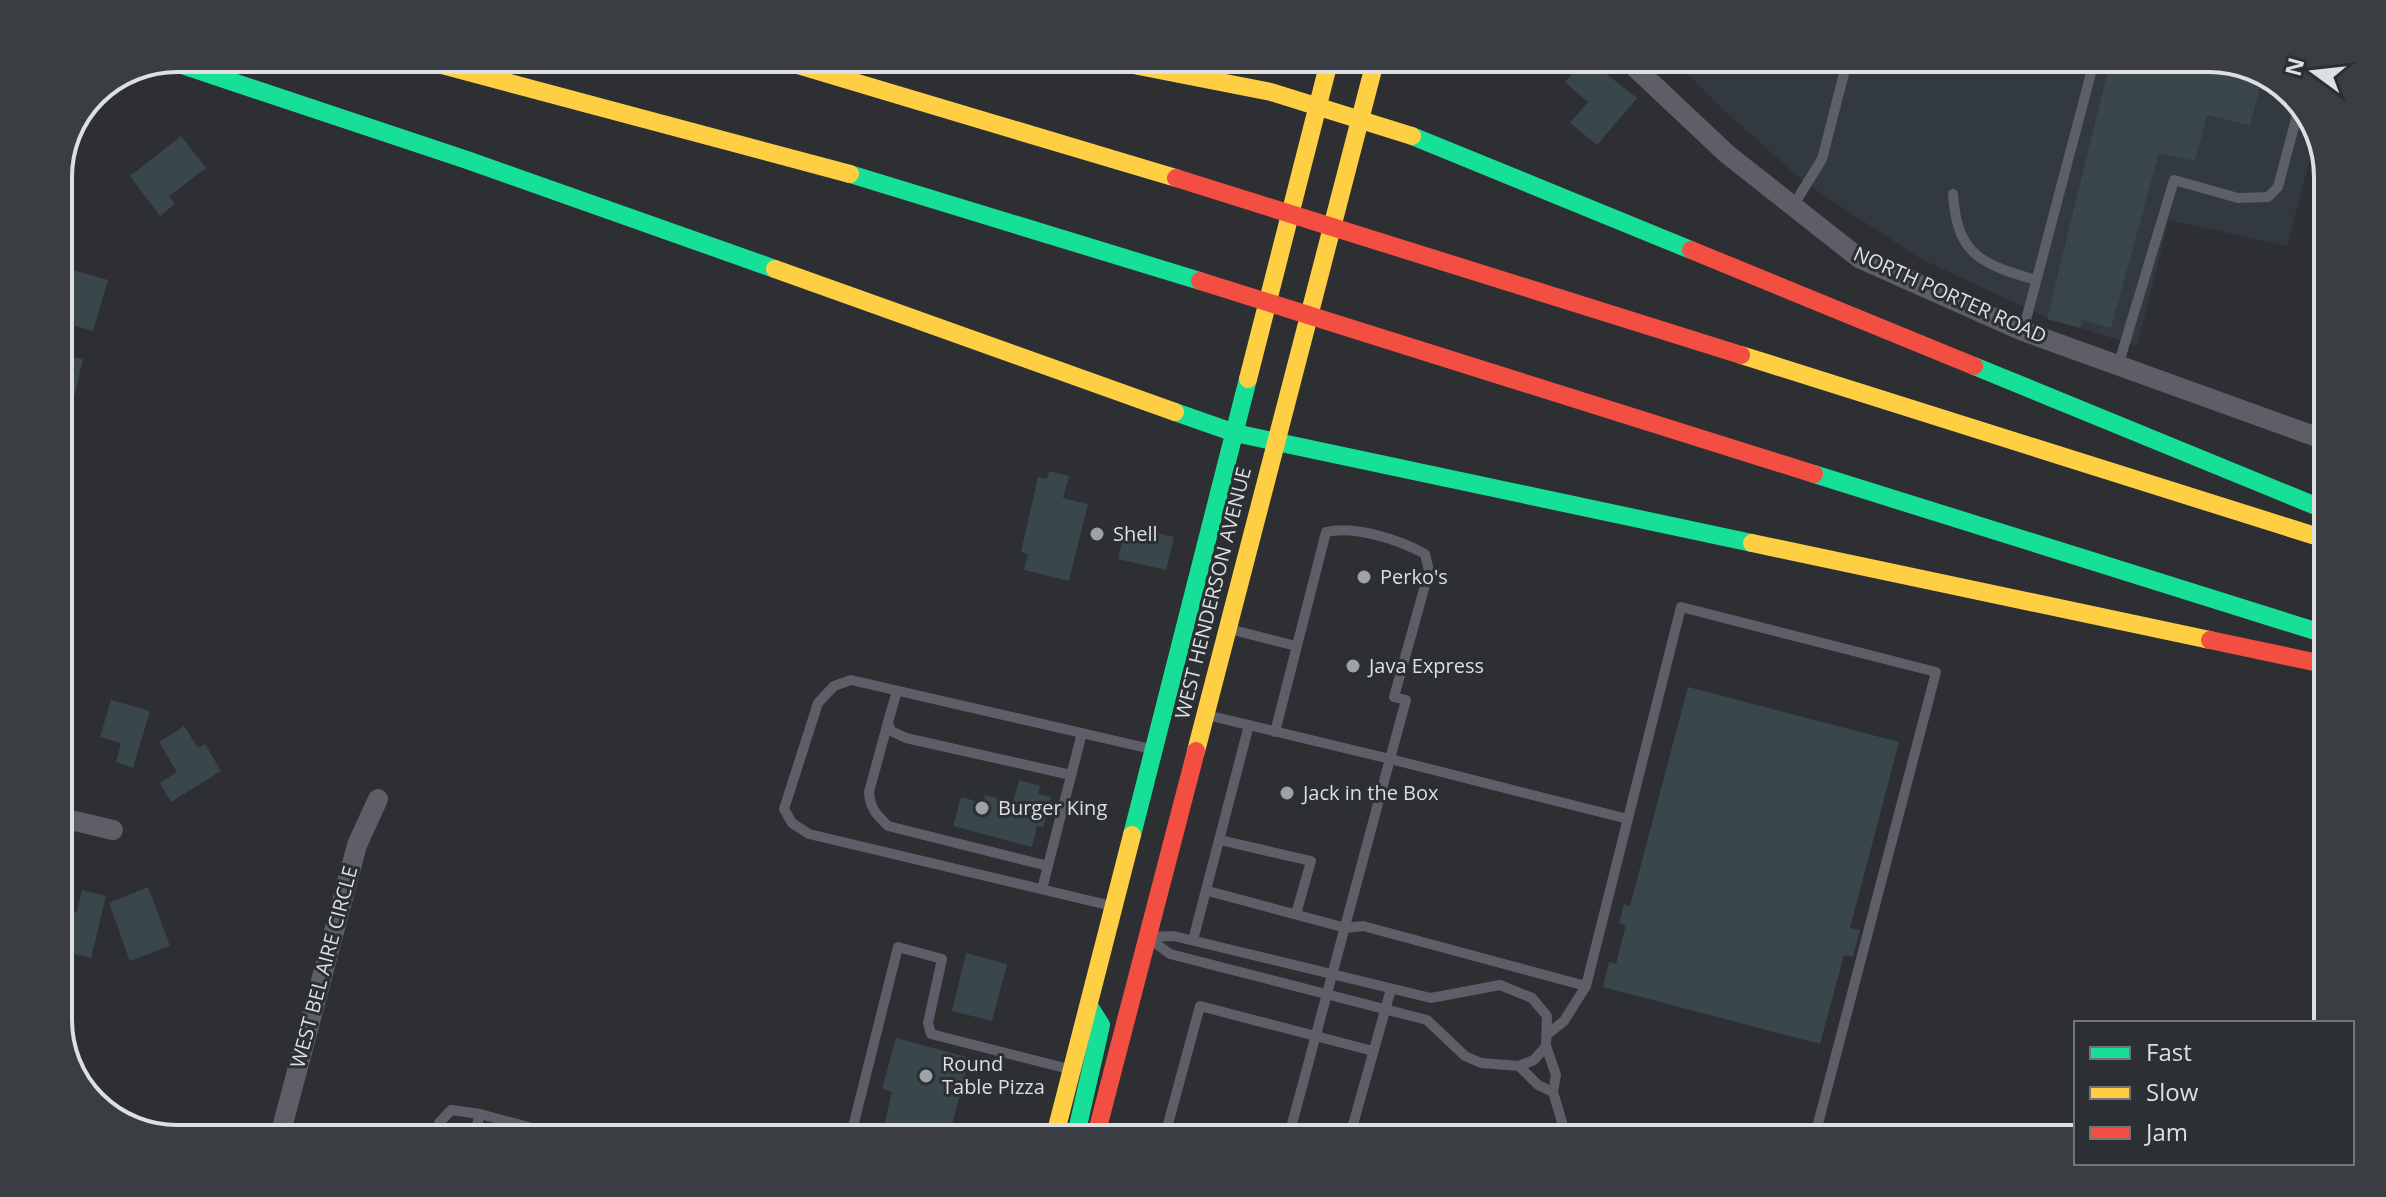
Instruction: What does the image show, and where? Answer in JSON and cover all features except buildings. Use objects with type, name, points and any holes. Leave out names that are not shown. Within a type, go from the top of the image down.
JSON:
[{"type":"main road","points":[[203,72],[467,160],[1235,433],[2314,662]]},
{"type":"main road","points":[[469,72],[756,147],[1200,280],[2314,631]]},
{"type":"main road","points":[[821,72],[1227,193],[2314,536]]},
{"type":"main road","points":[[1169,72],[1271,92],[1359,116],[2314,505]]},
{"type":"main road","name":"WEST HENDERSON AVENUE","points":[[1058,1125],[1089,1006],[1127,912],[1154,750],[1327,72]]},
{"type":"main road","name":"WEST HENDERSON AVENUE","points":[[1099,1125],[1372,72]]},
{"type":"main road","points":[[1127,912],[1135,929],[1147,937]]},
{"type":"main road","points":[[1078,1125],[1101,1025],[1089,1006]]},
{"type":"street","name":"NORTH PORTER ROAD","points":[[1644,72],[1727,154],[1859,258],[2023,331],[2314,436]]},
{"type":"street","name":"WEST BEL AIRE CIRCLE","points":[[283,1125],[357,845],[378,799]]},
{"type":"street","points":[[72,820],[113,830]]},
{"type":"lane","points":[[1793,206],[1822,159],[1844,72]]},
{"type":"lane","points":[[2023,331],[2091,72]]},
{"type":"lane","points":[[2118,366],[2174,180],[2238,198],[2268,197],[2278,187],[2296,119]]},
{"type":"lane","points":[[1953,194],[1959,230],[1976,257],[1994,267],[2036,280]]},
{"type":"lane","points":[[1275,732],[1326,532],[1339,529],[1410,546],[1425,554],[1429,571],[1394,697],[1406,700],[1335,974],[1292,1125]]},
{"type":"lane","points":[[1549,1033],[1564,1021],[1586,986],[1681,607],[1936,672],[1818,1125]]},
{"type":"lane","points":[[1227,628],[1296,646]]},
{"type":"lane","points":[[1127,912],[809,834],[792,823],[784,809],[818,703],[834,686],[851,680],[1154,750]]},
{"type":"lane","points":[[897,691],[869,792],[870,804],[888,826],[1048,866]]},
{"type":"lane","points":[[1205,714],[1628,819]]},
{"type":"lane","points":[[888,722],[891,731],[906,738],[1071,775]]},
{"type":"lane","points":[[1193,940],[1249,725]]},
{"type":"lane","points":[[1042,889],[1082,733]]},
{"type":"lane","points":[[1220,840],[1311,861],[1296,914]]},
{"type":"lane","points":[[1208,891],[1346,928],[1363,926],[1586,986]]},
{"type":"lane","points":[[1174,936],[1193,940],[1431,998],[1484,986],[1516,989],[1540,1006],[1547,1016],[1549,1033],[1546,1046],[1534,1060],[1519,1066],[1481,1063],[1465,1056],[1427,1020],[1170,954],[1147,937],[1174,936]]},
{"type":"lane","points":[[854,1125],[898,947],[942,959],[928,1023],[931,1034],[1072,1070]]},
{"type":"lane","points":[[1353,1125],[1391,989]]},
{"type":"lane","points":[[1168,1125],[1200,1006],[1373,1051]]},
{"type":"lane","points":[[1546,1046],[1556,1075],[1553,1092],[1563,1125]]},
{"type":"lane","points":[[1519,1066],[1538,1085],[1553,1092]]},
{"type":"lane","points":[[438,1125],[451,1110],[520,1125]]},
{"type":"lane","points":[[477,1125],[480,1114]]},
{"type":"shaded area","points":[[1686,72],[2222,73],[2255,83],[2274,95],[2274,112],[2291,112],[2303,131],[2311,154],[2287,246],[2169,220],[2137,346],[2041,315],[1921,259],[1806,184]]},
{"type":"traffic: fast","points":[[203,72],[467,160],[775,269]]},
{"type":"traffic: fast","points":[[1412,136],[1691,250]]},
{"type":"traffic: fast","points":[[850,174],[1200,281]]},
{"type":"traffic: fast","points":[[1974,366],[2314,505]]},
{"type":"traffic: fast","points":[[1132,835],[1248,379]]},
{"type":"traffic: fast","points":[[1175,412],[1235,433],[1752,543]]},
{"type":"traffic: fast","points":[[1814,474],[2314,631]]},
{"type":"traffic: fast","points":[[1078,1125],[1101,1025],[1089,1006]]},
{"type":"traffic: slow","points":[[468,72],[850,174]]},
{"type":"traffic: slow","points":[[821,72],[1176,178]]},
{"type":"traffic: slow","points":[[1169,72],[1271,92],[1412,136]]},
{"type":"traffic: slow","points":[[1248,379],[1326,72]]},
{"type":"traffic: slow","points":[[1196,751],[1372,72]]},
{"type":"traffic: slow","points":[[775,269],[1175,412]]},
{"type":"traffic: slow","points":[[1741,355],[2314,536]]},
{"type":"traffic: slow","points":[[1752,543],[2210,640]]},
{"type":"traffic: slow","points":[[1058,1125],[1132,835]]},
{"type":"traffic: jam","points":[[1176,178],[1741,355]]},
{"type":"traffic: jam","points":[[1691,250],[1974,366]]},
{"type":"traffic: jam","points":[[1200,281],[1814,474]]},
{"type":"traffic: jam","points":[[2210,640],[2314,662]]},
{"type":"traffic: jam","points":[[1099,1125],[1196,751]]},
{"type":"place","name":"Shell","points":[[1097,534]]},
{"type":"place","name":"Perko's","points":[[1364,577]]},
{"type":"place","name":"Java Express","points":[[1353,666]]},
{"type":"place","name":"Jack in the Box","points":[[1287,793]]},
{"type":"place","name":"Burger King","points":[[982,808]]},
{"type":"place","name":"Round Table Pizza","points":[[926,1076]]}]
